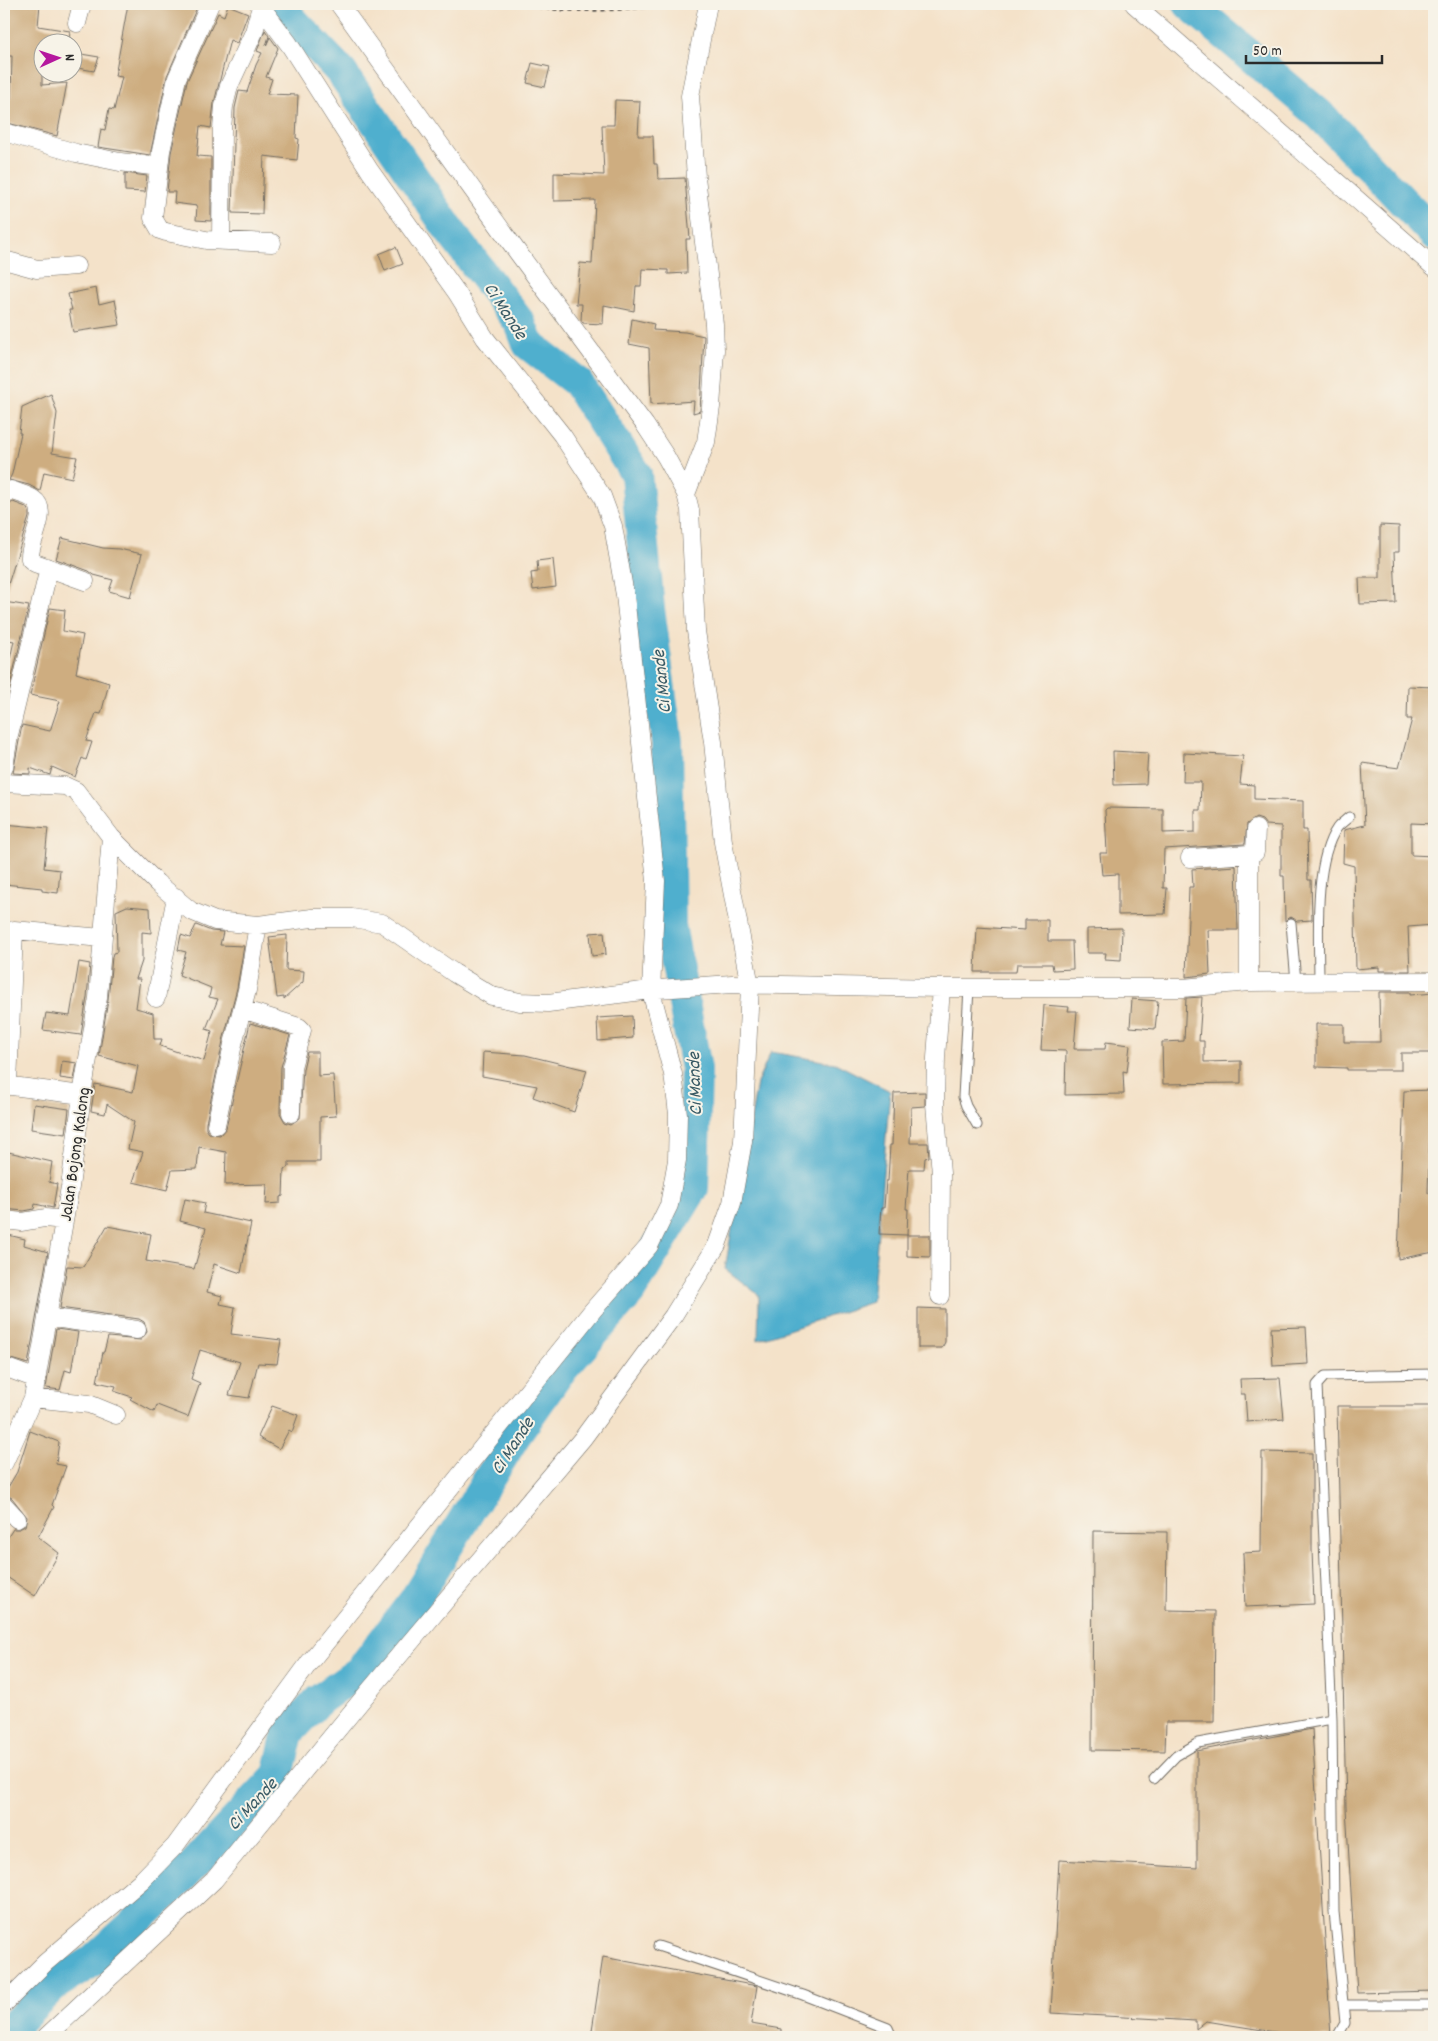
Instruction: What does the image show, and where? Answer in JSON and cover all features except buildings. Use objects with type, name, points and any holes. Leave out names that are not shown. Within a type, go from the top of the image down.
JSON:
[{"type":"street","points":[[76,24],[82,4]]},
{"type":"street","points":[[210,4],[177,78],[159,167],[153,218],[160,230],[206,240],[272,243]]},
{"type":"street","points":[[46,2037],[214,1880],[370,1690],[582,1438],[674,1316],[717,1244],[732,1204],[743,1141],[750,986],[724,842],[713,742],[696,631],[690,510],[686,494],[666,457],[645,425],[504,234],[339,4]]},
{"type":"street","points":[[686,494],[706,442],[711,407],[715,350],[714,324],[696,177],[690,96],[708,4]]},
{"type":"street","points":[[1134,4],[1434,268]]},
{"type":"street","points":[[221,241],[224,106],[229,86],[254,32],[260,5]]},
{"type":"street","points":[[4,2004],[45,1963],[142,1880],[175,1846],[310,1663],[593,1310],[650,1246],[669,1205],[678,1151],[678,1114],[673,1074],[655,990],[656,881],[625,595],[613,526],[602,496],[562,435],[485,338],[456,293],[370,171],[289,44],[260,5]]},
{"type":"street","points":[[4,132],[120,162],[159,167]]},
{"type":"street","points":[[4,260],[37,269],[76,266]]},
{"type":"street","points":[[4,495],[11,490],[33,499],[38,504],[40,520],[29,551],[30,559],[35,563],[86,581]]},
{"type":"street","points":[[4,767],[9,735],[49,568]]},
{"type":"street","points":[[4,782],[72,788],[80,795],[111,837],[157,883],[191,910],[214,921],[258,925],[312,918],[352,918],[382,923],[454,973],[492,996],[520,1002],[548,1003],[655,990],[732,984],[750,986],[941,988],[1183,988],[1249,982],[1434,981]]},
{"type":"street","points":[[1190,858],[1255,852],[1256,829]]},
{"type":"street","name":"Jalan Bojong Kalong","points":[[4,1463],[33,1398],[37,1380],[98,998],[111,837]]},
{"type":"street","points":[[1249,854],[1249,982]]},
{"type":"street","points":[[156,998],[176,897]]},
{"type":"street","points":[[216,1125],[247,990],[258,925]]},
{"type":"street","points":[[82,1095],[6,1085],[14,930],[102,938]]},
{"type":"street","points":[[940,1296],[941,1173],[935,1104],[941,988]]},
{"type":"street","points":[[242,1009],[300,1027],[302,1030],[292,1067],[291,1113]]},
{"type":"street","points":[[4,1220],[22,1222],[45,1218],[64,1220]]},
{"type":"street","points":[[47,1318],[137,1330]]},
{"type":"street","points":[[4,1367],[37,1380]]},
{"type":"street","points":[[33,1398],[89,1404],[116,1415]]},
{"type":"street","points":[[4,1505],[17,1519]]},
{"type":"lane","points":[[1319,981],[1320,886],[1325,859],[1334,835],[1338,827],[1349,818]]},
{"type":"lane","points":[[1292,923],[1296,982]]},
{"type":"lane","points":[[969,988],[963,1097],[977,1125]]},
{"type":"lane","points":[[1337,2037],[1344,2023],[1344,2005],[1334,1912],[1332,1719],[1317,1385],[1325,1376],[1434,1374]]},
{"type":"lane","points":[[1154,1779],[1176,1756],[1198,1743],[1332,1719]]},
{"type":"lane","points":[[658,1946],[803,1995],[888,2028],[892,2037]]},
{"type":"lane","points":[[1344,2005],[1434,2005]]},
{"type":"path","points":[[522,4],[571,10],[692,4]]},
{"type":"water","points":[[771,1052],[835,1063],[890,1091],[872,1302],[758,1340],[759,1295],[725,1269],[757,1083]]},
{"type":"waterway","name":"Ci Mande","points":[[4,2035],[54,1985],[93,1961],[171,1889],[278,1775],[288,1733],[319,1700],[360,1671],[414,1601],[515,1436],[558,1374],[630,1292],[693,1188],[696,1069],[670,925],[667,742],[649,609],[636,474],[577,382],[528,344],[520,323],[450,231],[342,73],[277,4]]},
{"type":"waterway","points":[[1189,4],[1320,115],[1434,234]]}]
